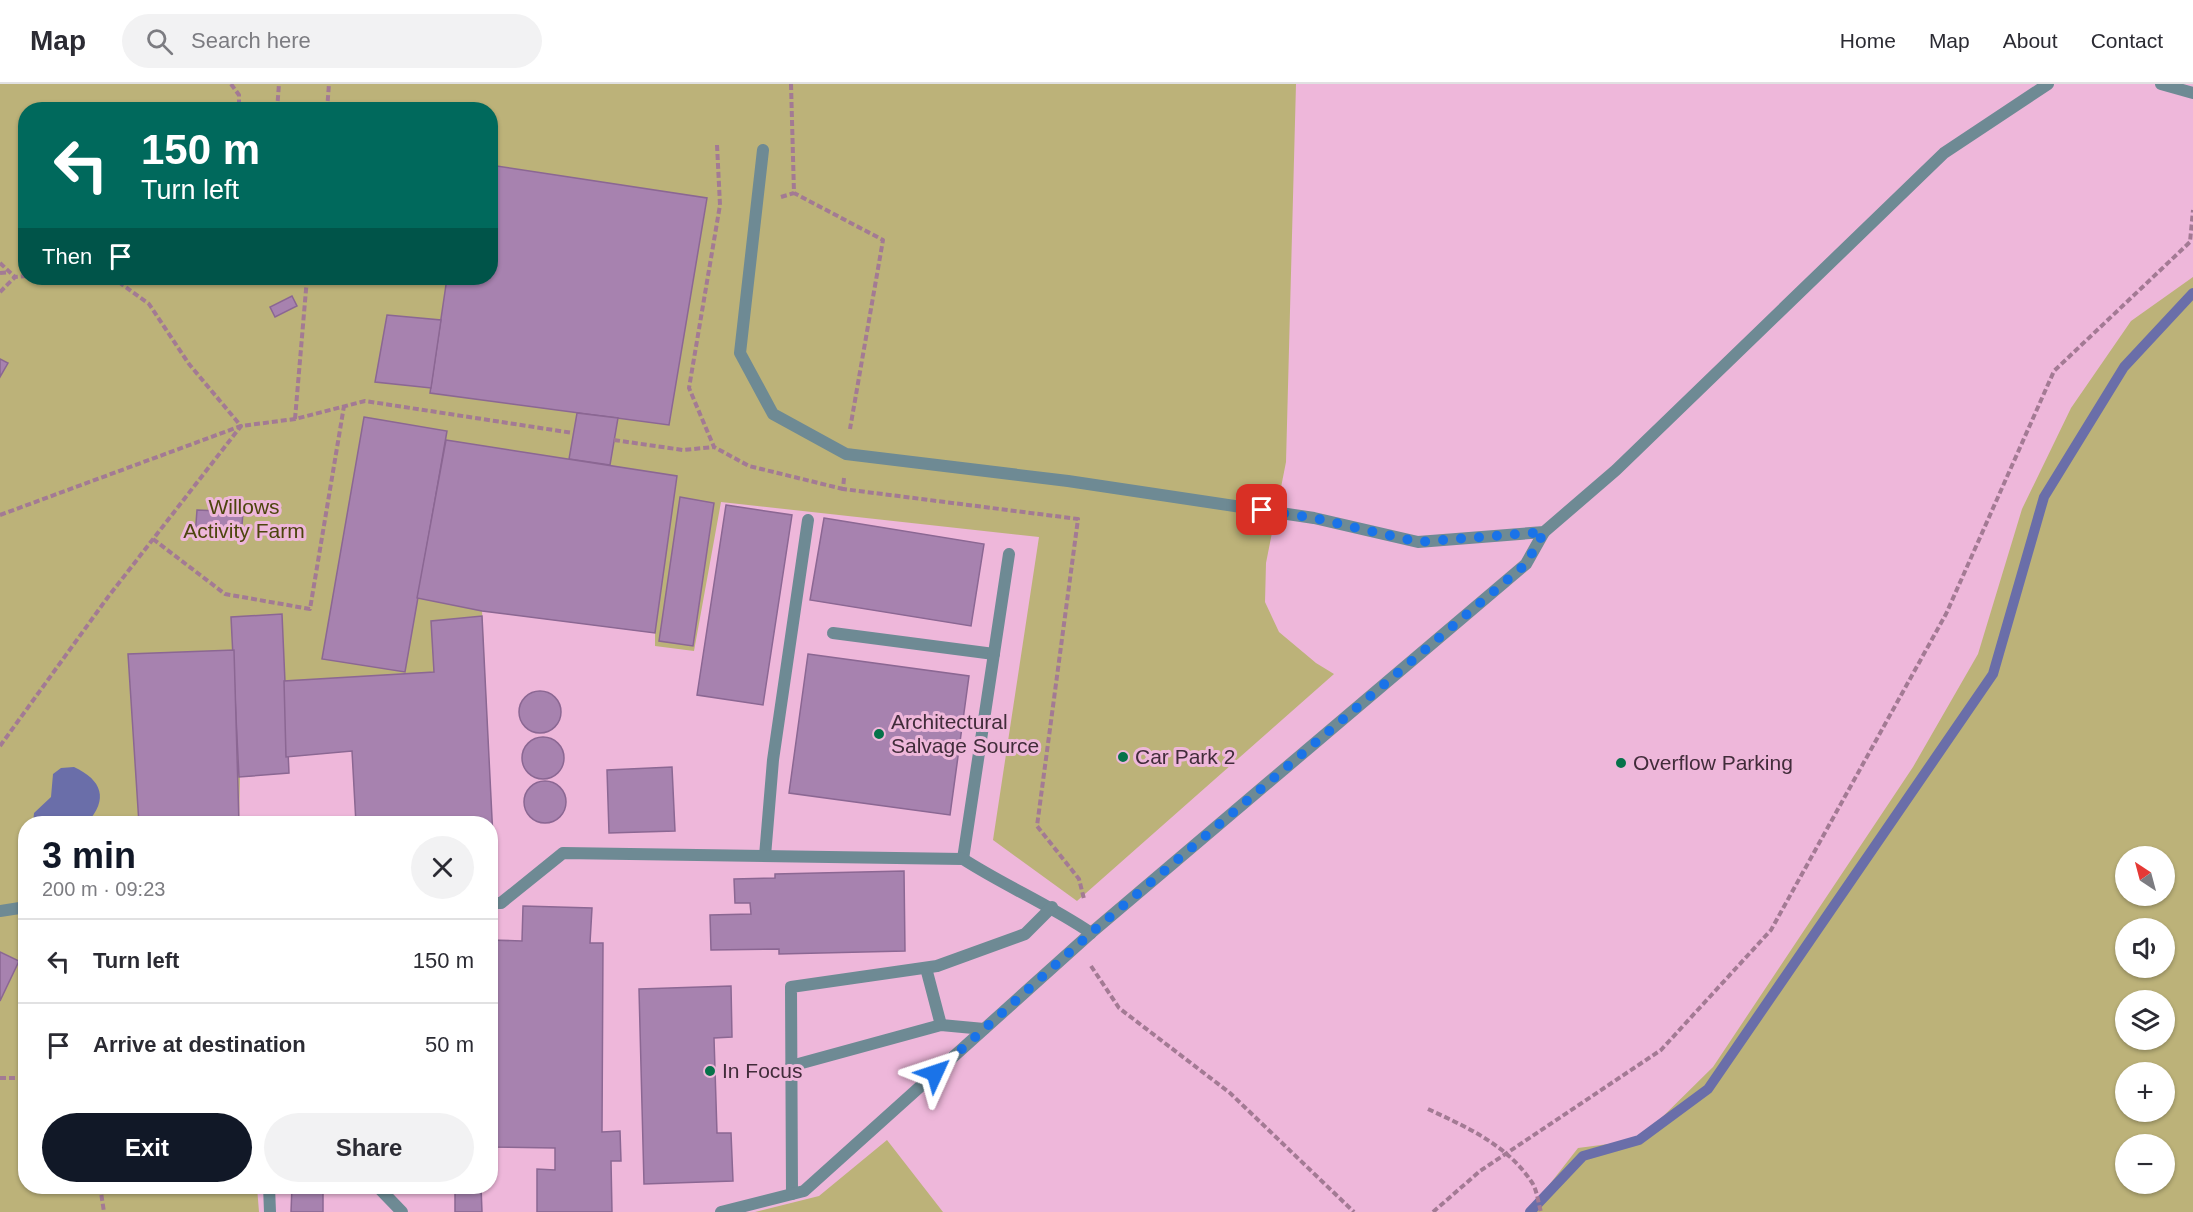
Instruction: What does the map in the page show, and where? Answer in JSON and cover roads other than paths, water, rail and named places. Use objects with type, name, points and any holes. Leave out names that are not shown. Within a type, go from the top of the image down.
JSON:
[{"type":"lane","points":[[721,1212],[804,1191],[1091,933],[1526,564],[1544,532],[1616,470],[1944,153],[2048,84]]},
{"type":"lane","points":[[2161,84],[2193,93]]},
{"type":"lane","points":[[763,150],[740,353],[773,414],[846,454],[1068,481],[1314,518],[1418,542],[1544,532]]},
{"type":"lane","points":[[765,856],[773,760],[808,520]]},
{"type":"lane","points":[[963,859],[1009,554]]},
{"type":"lane","points":[[833,633],[994,654]]},
{"type":"lane","points":[[498,903],[501,903],[563,853],[963,859],[1000,883],[1052,907],[1091,933]]},
{"type":"lane","points":[[792,1194],[791,987],[926,968],[1025,934],[1052,907]]},
{"type":"lane","points":[[0,911],[18,908]]},
{"type":"lane","points":[[926,968],[941,1025]]},
{"type":"lane","points":[[791,1066],[941,1025],[984,1029]]},
{"type":"lane","points":[[269,1194],[270,1212]]},
{"type":"lane","points":[[385,1194],[402,1212]]},
{"type":"water","points":[[74,767],[84,772],[96,784],[100,798],[92,816],[34,816],[51,797],[53,774],[61,768]]},
{"type":"waterway","points":[[1530,1212],[1583,1156],[1639,1140],[1708,1089],[1993,674],[2044,497],[2124,367],[2193,293]]},
{"type":"place","name":"Architectural Salvage Source","points":[[879,734]]},
{"type":"place","name":"Car Park 2","points":[[1123,757]]},
{"type":"place","name":"Overflow Parking","points":[[1621,763]]},
{"type":"place","name":"In Focus","points":[[710,1071]]},
{"type":"park label","name":"Willows Activity Farm","points":[[244,519]]}]
